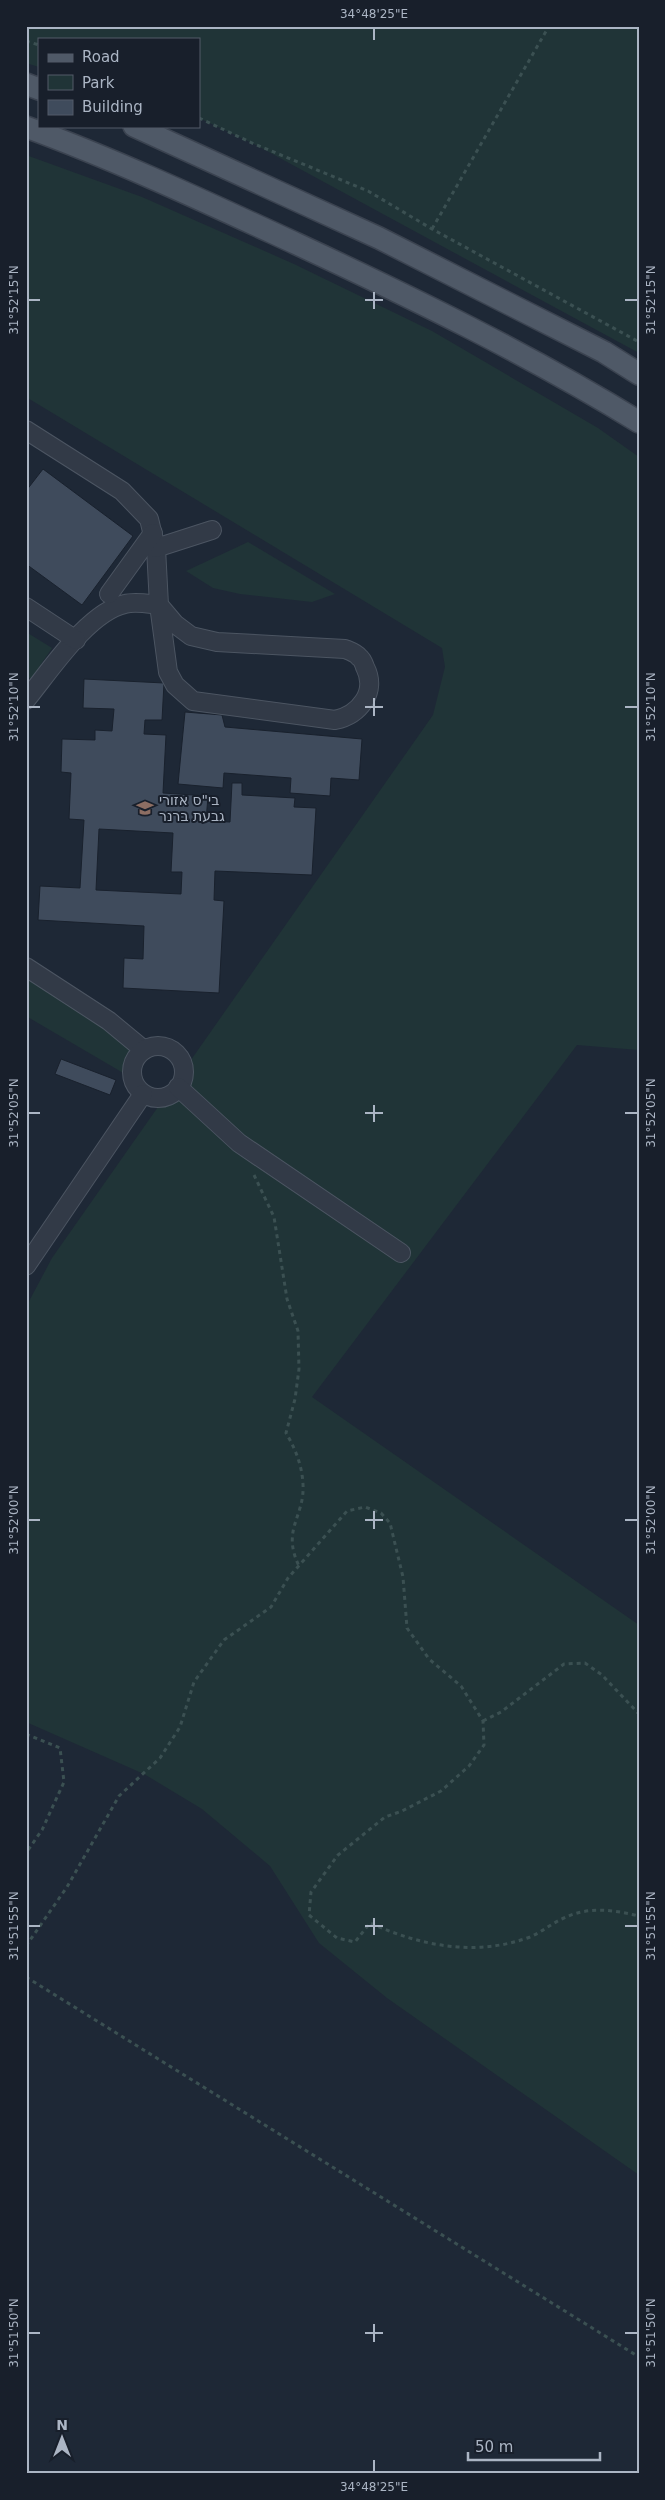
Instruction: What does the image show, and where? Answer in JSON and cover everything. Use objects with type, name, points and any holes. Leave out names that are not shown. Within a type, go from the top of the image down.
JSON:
[{"type":"main road","points":[[26,84],[38,89]]},
{"type":"main road","points":[[26,127],[200,199],[362,274],[584,388],[639,422]]},
{"type":"main road","points":[[138,128],[379,238],[604,352],[639,374]]},
{"type":"street","points":[[26,430],[122,491],[149,519],[154,540],[159,605],[168,672],[175,685],[193,701],[335,720],[348,717],[362,706],[370,690],[368,673],[360,657],[345,649],[217,642],[191,636],[175,624],[159,605],[126,603],[107,610],[91,622],[26,700]]},
{"type":"street","points":[[109,594],[154,540],[212,530]]},
{"type":"street","points":[[26,607],[76,640]]},
{"type":"street","points":[[26,967],[109,1021],[144,1050]]},
{"type":"street","points":[[160,1046],[175,1053],[183,1067],[183,1076],[178,1087],[168,1096],[160,1098],[143,1094],[133,1080],[132,1072],[137,1056],[144,1050],[160,1046]]},
{"type":"street","points":[[178,1087],[239,1143],[401,1253]]},
{"type":"street","points":[[26,1266],[143,1094]]},
{"type":"path","points":[[432,229],[549,26]]},
{"type":"path","points":[[26,41],[38,45]]},
{"type":"path","points":[[200,118],[252,143],[368,191],[432,229],[639,342]]},
{"type":"path","points":[[239,1143],[274,1217],[287,1299],[298,1331],[299,1368],[295,1399],[286,1433],[296,1451],[303,1484],[291,1536],[291,1550],[299,1566]]},
{"type":"path","points":[[26,1946],[67,1887],[119,1796],[160,1758],[180,1727],[194,1682],[224,1640],[271,1607],[288,1578],[347,1511],[365,1507],[381,1512],[390,1523],[400,1555],[407,1628],[429,1659],[461,1686],[483,1721],[484,1745],[469,1766],[441,1791],[402,1811],[385,1817],[338,1855],[311,1892],[308,1915],[337,1938],[356,1942],[370,1923],[394,1934],[430,1945],[455,1948],[493,1946],[531,1937],[566,1916],[606,1908],[639,1916]]},
{"type":"path","points":[[483,1721],[501,1712],[564,1664],[584,1663],[602,1675],[639,1714]]},
{"type":"path","points":[[26,1734],[60,1748],[64,1782],[42,1830],[26,1853]]},
{"type":"path","points":[[26,1976],[639,2357]]},
{"type":"green space","points":[[26,26],[639,26],[639,353],[252,143],[200,118],[200,38],[38,38],[38,67],[26,63]]},
{"type":"green space","points":[[26,155],[142,197],[294,264],[432,331],[598,428],[639,457],[639,1050],[577,1045],[312,1397],[639,1625],[639,2175],[387,1998],[319,1943],[270,1866],[202,1809],[144,1774],[26,1722],[26,1307],[52,1258],[433,715],[445,667],[442,648],[26,397]]},
{"type":"green space","points":[[248,542],[335,594],[312,602],[240,594],[213,588],[186,571]]},
{"type":"green space","points":[[26,632],[52,648],[31,679],[26,675]]},
{"type":"green space","points":[[26,979],[102,1024],[132,1052],[126,1059],[125,1074],[26,1016]]},
{"type":"building","points":[[43,469],[133,536],[82,605],[26,564],[26,491]]},
{"type":"building","points":[[84,679],[164,683],[162,720],[145,720],[144,734],[166,735],[163,793],[208,796],[206,821],[230,822],[232,783],[242,783],[242,795],[295,798],[294,807],[316,808],[312,875],[215,871],[214,900],[224,901],[219,993],[123,988],[124,958],[143,959],[144,926],[38,920],[40,886],[80,888],[84,820],[69,819],[71,773],[61,772],[62,739],[95,740],[95,730],[112,731],[114,709],[83,708]],"holes":[[[99,829],[173,833],[171,872],[182,872],[181,894],[96,890]]]},
{"type":"building","points":[[185,712],[222,715],[225,727],[362,739],[359,780],[331,778],[330,796],[290,793],[291,778],[224,773],[223,788],[178,784]]},
{"type":"building","points":[[61,1059],[116,1080],[110,1095],[55,1074]]},
{"type":"place","name":"בי\"ס אזורי גבעת ברנר","points":[[145,808]]}]
